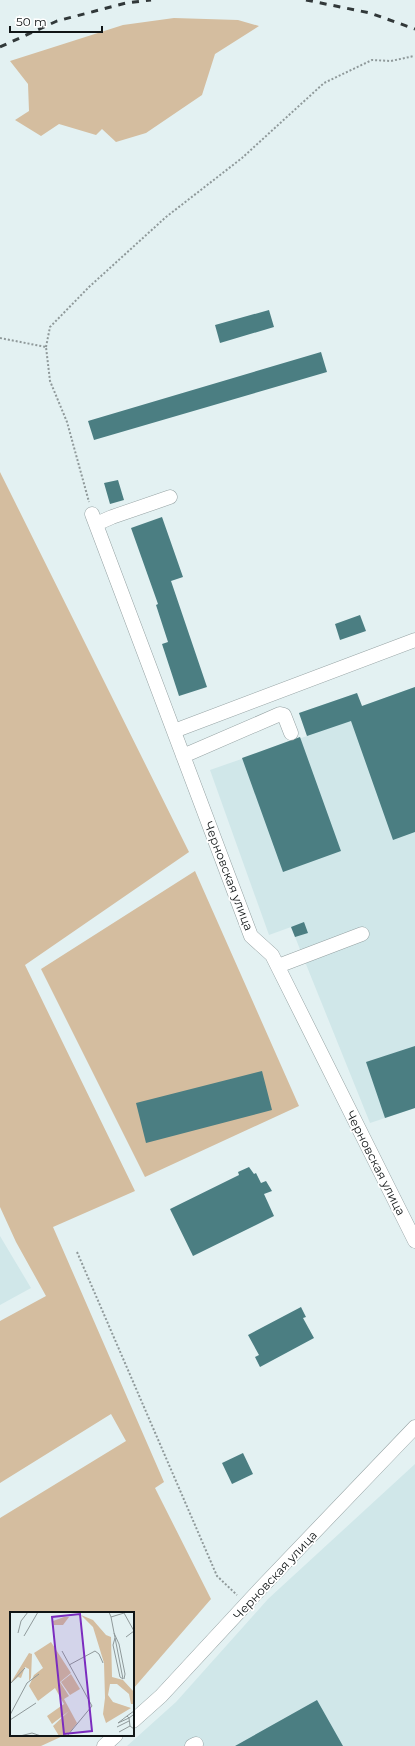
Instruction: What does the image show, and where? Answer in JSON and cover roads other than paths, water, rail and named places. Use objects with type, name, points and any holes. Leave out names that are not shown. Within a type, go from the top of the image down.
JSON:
[{"type":"street","name":"Черновская улица","points":[[170,497],[112,516],[94,519],[251,936],[272,956],[278,966],[415,1241]]},
{"type":"street","points":[[174,731],[415,640]]},
{"type":"street","points":[[183,756],[280,714],[284,715],[291,733]]},
{"type":"street","points":[[278,966],[362,934]]},
{"type":"street","name":"Черновская улица","points":[[134,1720],[161,1696],[415,1427]]},
{"type":"street","points":[[104,1746],[115,1736]]},
{"type":"railway","points":[[0,47],[57,21],[126,3],[151,0]]},
{"type":"railway","points":[[306,0],[370,13],[415,29]]}]
